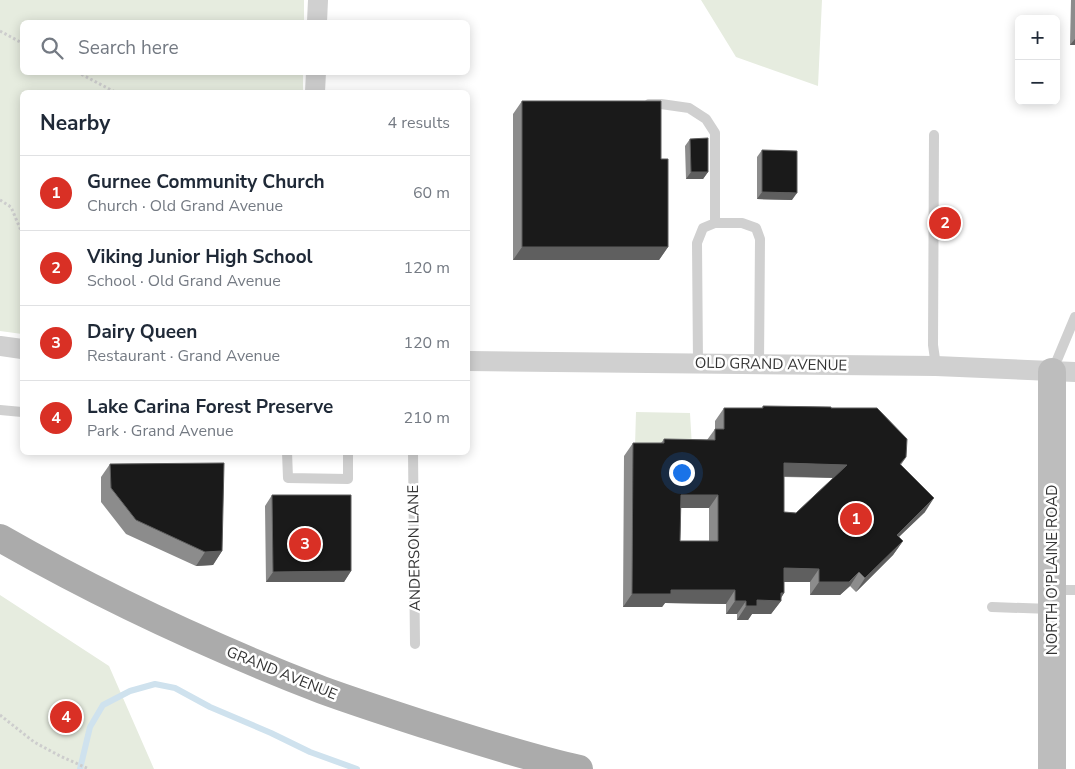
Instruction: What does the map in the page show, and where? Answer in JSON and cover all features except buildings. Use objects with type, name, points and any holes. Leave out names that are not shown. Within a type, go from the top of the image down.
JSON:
[{"type":"main road","name":"GRAND AVENUE","points":[[0,538],[41,562],[169,625],[240,657],[324,690],[466,738],[579,769]]},
{"type":"street","points":[[317,20],[318,0]]},
{"type":"street","points":[[315,90],[316,75]]},
{"type":"street","points":[[0,346],[20,349]]},
{"type":"street","name":"OLD GRAND AVENUE","points":[[470,361],[936,366],[1064,372]]},
{"type":"street","name":"NORTH O'PLAINE ROAD","points":[[1052,769],[1060,597],[1064,372]]},
{"type":"lane","points":[[642,104],[661,104],[689,108],[706,120],[715,133],[715,223]]},
{"type":"lane","points":[[934,134],[934,345],[936,366]]},
{"type":"lane","points":[[698,363],[697,243],[703,228],[715,223],[742,223],[756,228],[760,238],[759,364]]},
{"type":"lane","points":[[1064,372],[1075,318]]},
{"type":"lane","points":[[0,410],[20,412]]},
{"type":"lane","points":[[287,455],[288,478],[348,479],[348,455]]},
{"type":"lane","name":"ANDERSON LANE","points":[[413,455],[415,644]]},
{"type":"lane","points":[[992,607],[1060,597]]},
{"type":"path","points":[[0,31],[20,42]]},
{"type":"path","points":[[82,75],[106,90]]},
{"type":"path","points":[[0,200],[11,207],[20,228]]},
{"type":"path","points":[[0,715],[34,742],[89,769]]},
{"type":"shaded area","points":[[0,0],[304,0],[304,20],[20,20],[20,75],[303,75],[303,90],[20,90],[20,334],[0,331]]},
{"type":"shaded area","points":[[701,0],[822,0],[818,86],[736,57]]},
{"type":"shaded area","points":[[636,412],[690,413],[692,447],[635,446]]},
{"type":"shaded area","points":[[0,595],[109,666],[154,769],[0,769]]},
{"type":"waterway","points":[[80,769],[90,727],[103,705],[130,691],[155,684],[175,688],[210,707],[310,752],[357,769]]},
{"type":"place","name":"Viking Junior High School","points":[[945,223]]},
{"type":"place","name":"Gurnee Community Church","points":[[856,519]]},
{"type":"place","name":"Dairy Queen","points":[[305,544]]},
{"type":"place","name":"Lake Carina Forest Preserve","points":[[66,717]]}]
